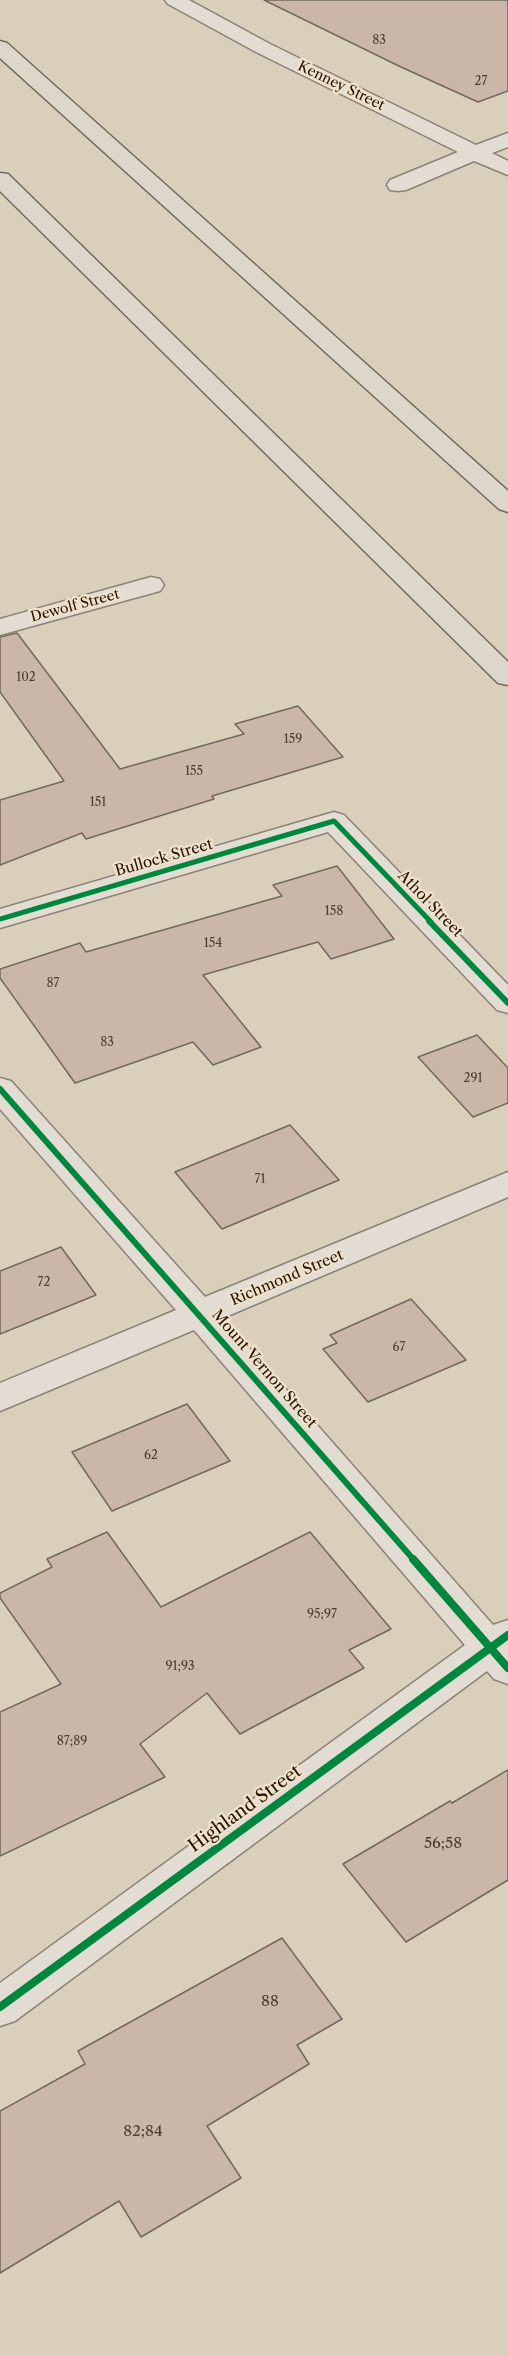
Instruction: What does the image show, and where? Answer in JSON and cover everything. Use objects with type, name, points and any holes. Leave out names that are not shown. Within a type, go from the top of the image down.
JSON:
[{"type":"highway","points":[[0,46],[508,504]]},
{"type":"highway","points":[[0,179],[508,677]]},
{"type":"street","name":"Kenney Street","points":[[175,0],[263,48],[508,169]]},
{"type":"street","points":[[398,185],[508,139]]},
{"type":"street","name":"Dewolf Street","points":[[0,627],[151,585]]},
{"type":"street","name":"Bullock Street","points":[[0,919],[334,821]]},
{"type":"street","name":"Athol Street","points":[[334,821],[508,1003]]},
{"type":"street","name":"Mount Vernon Street","points":[[0,1089],[502,1650]]},
{"type":"street","name":"Richmond Street","points":[[0,1398],[508,1184]]},
{"type":"street","name":"Highland Street","points":[[0,2007],[502,1650]]},
{"type":"building","points":[[264,0],[508,0],[508,91],[478,102]]},
{"type":"building","points":[[17,633],[120,769],[244,734],[235,724],[298,706],[343,757],[212,796],[214,799],[86,839],[82,833],[0,865],[0,800],[64,781],[0,692],[0,637]]},
{"type":"building","points":[[337,866],[394,939],[331,959],[318,942],[203,975],[261,1047],[213,1065],[193,1042],[75,1083],[0,978],[0,969],[80,943],[86,952],[282,896],[273,885]]},
{"type":"building","points":[[477,1035],[508,1068],[508,1103],[473,1117],[418,1057]]},
{"type":"building","points":[[290,1125],[339,1180],[222,1229],[175,1172]]},
{"type":"building","points":[[61,1247],[96,1295],[0,1334],[0,1271]]},
{"type":"building","points":[[411,1299],[466,1360],[368,1402],[323,1349],[337,1343],[330,1335]]},
{"type":"building","points":[[187,1404],[230,1461],[112,1511],[72,1452]]},
{"type":"building","points":[[107,1532],[161,1607],[310,1532],[391,1629],[349,1650],[364,1668],[240,1734],[207,1693],[140,1744],[165,1777],[0,1856],[0,1712],[61,1684],[0,1598],[0,1593],[52,1567],[47,1559]]},
{"type":"building","points":[[508,1770],[508,1880],[406,1942],[343,1864]]},
{"type":"building","points":[[282,1938],[342,2019],[297,2045],[309,2064],[207,2126],[241,2178],[141,2237],[119,2201],[0,2273],[0,2111],[85,2064],[78,2051]]},
{"type":"cycle path","points":[[0,919],[334,821],[508,1003]]},
{"type":"cycle path","points":[[0,1089],[200,1314],[508,1668]]},
{"type":"cycle path","points":[[0,2007],[508,1635]]}]
